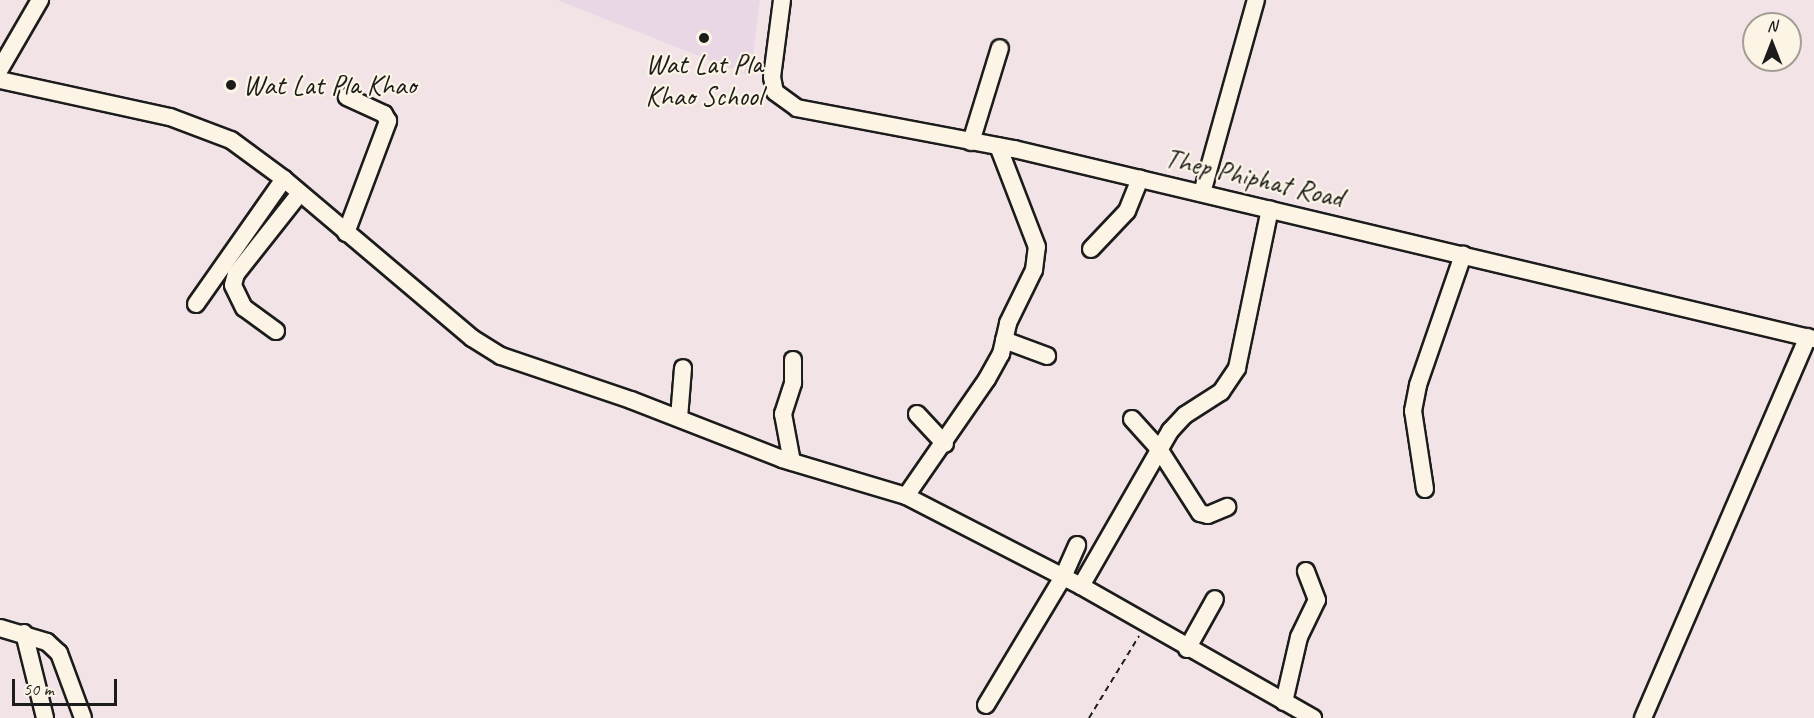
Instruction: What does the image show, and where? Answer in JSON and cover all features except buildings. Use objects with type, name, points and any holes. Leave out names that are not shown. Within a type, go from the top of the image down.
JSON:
[{"type":"street","points":[[0,69],[40,0]]},
{"type":"street","name":"Thep Phiphat Road","points":[[782,0],[772,77],[775,92],[782,100],[823,115],[998,146],[1811,338]]},
{"type":"street","points":[[1202,193],[1256,0]]},
{"type":"street","points":[[971,142],[1000,48]]},
{"type":"street","points":[[0,80],[200,126],[231,140],[284,179],[472,338],[501,356],[679,418],[792,462],[906,496],[1081,586],[1313,718]]},
{"type":"street","points":[[346,233],[388,121],[384,114],[347,97]]},
{"type":"street","points":[[906,496],[945,444],[987,379],[1004,340],[1008,323],[1034,270],[1037,247],[998,146]]},
{"type":"street","points":[[196,304],[284,179]]},
{"type":"street","points":[[1091,249],[1127,211],[1140,179]]},
{"type":"street","points":[[276,331],[244,308],[233,285],[236,274],[300,193]]},
{"type":"street","points":[[1081,586],[1170,431],[1185,415],[1221,392],[1237,368],[1270,209]]},
{"type":"street","points":[[1425,489],[1413,422],[1416,394],[1463,255]]},
{"type":"street","points":[[1643,718],[1811,338]]},
{"type":"street","points":[[1004,340],[1047,356]]},
{"type":"street","points":[[792,462],[783,414],[792,383],[793,360]]},
{"type":"street","points":[[679,418],[683,368]]},
{"type":"street","points":[[917,414],[945,444]]},
{"type":"street","points":[[1132,419],[1159,449],[1200,513],[1218,514],[1227,507]]},
{"type":"street","points":[[986,705],[1062,577],[1077,545]]},
{"type":"street","points":[[1284,702],[1299,637],[1317,600],[1306,571]]},
{"type":"street","points":[[1187,648],[1215,599]]},
{"type":"street","points":[[0,628],[24,633],[47,642],[58,653],[83,718]]},
{"type":"street","points":[[24,633],[45,718]]},
{"type":"path","points":[[1089,718],[1146,624]]},
{"type":"shaded area","name":"Wat Lat Pla Khao School","points":[[557,0],[760,0],[750,76]]},
{"type":"place","name":"Wat Lat Pla Khao School","points":[[704,38]]},
{"type":"place","name":"Wat Lat Pla Khao","points":[[231,85]]}]
